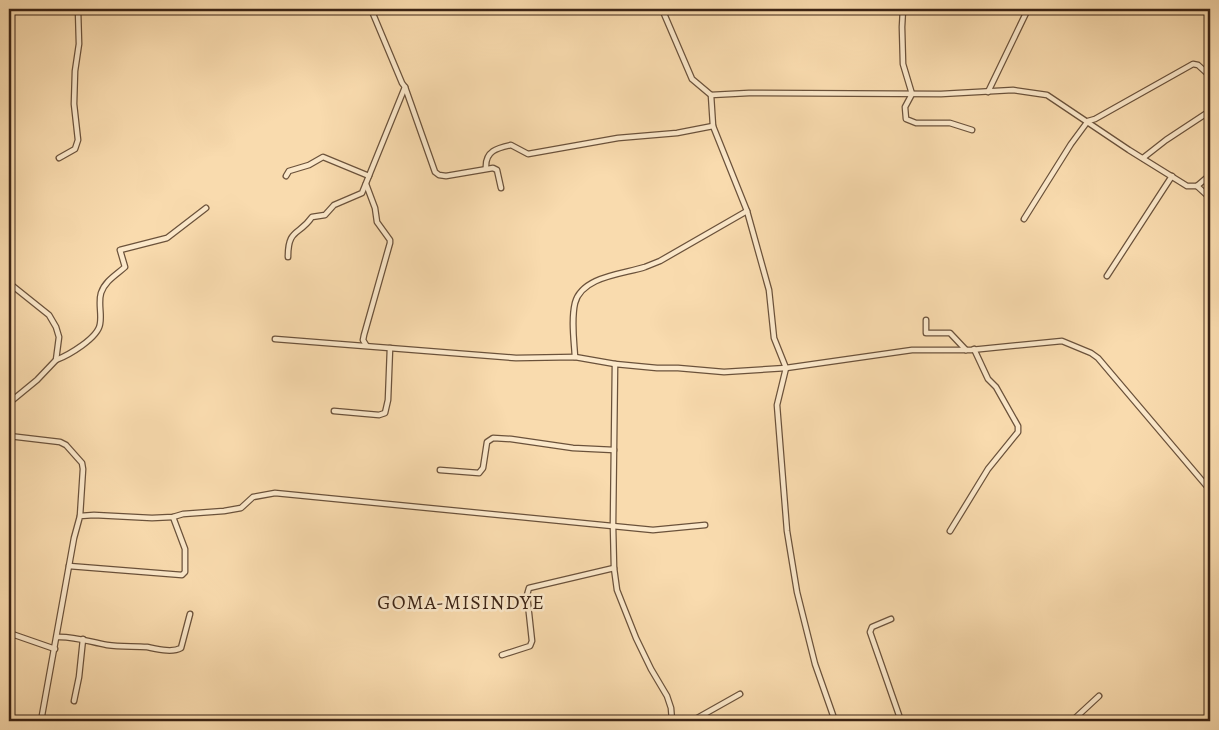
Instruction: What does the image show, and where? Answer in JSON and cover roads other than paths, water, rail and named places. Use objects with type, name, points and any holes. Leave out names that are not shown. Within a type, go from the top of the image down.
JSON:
[{"type":"street","points":[[60,158],[75,149],[78,140],[74,104],[75,71],[79,44],[78,9]]},
{"type":"street","points":[[371,9],[402,84],[405,87],[437,174],[446,176],[493,168],[497,170],[502,188]]},
{"type":"street","points":[[662,9],[692,79],[711,96],[713,126],[747,211],[769,290],[774,338],[786,368],[777,404],[786,531],[797,592],[815,664],[835,721]]},
{"type":"street","points":[[903,9],[903,64],[912,94],[905,107],[908,121],[916,123],[950,123],[972,130]]},
{"type":"street","points":[[988,92],[1028,9]]},
{"type":"street","points":[[1024,219],[1071,144],[1088,121],[1095,120],[1193,64],[1198,65],[1210,75]]},
{"type":"street","points":[[288,257],[290,240],[312,217],[325,215],[334,205],[360,195],[405,87]]},
{"type":"street","points":[[711,96],[749,93],[912,94],[1013,90],[1042,93],[1187,186],[1197,186],[1210,175]]},
{"type":"street","points":[[1143,158],[1166,140],[1210,111]]},
{"type":"street","points":[[486,168],[487,159],[492,150],[511,145],[528,154],[618,138],[677,133],[713,126]]},
{"type":"street","points":[[286,176],[288,171],[309,165],[323,156],[369,176]]},
{"type":"street","points":[[1108,276],[1172,176]]},
{"type":"street","points":[[366,184],[375,208],[377,222],[390,240],[365,329],[363,340],[366,345]]},
{"type":"street","points":[[1197,186],[1210,198]]},
{"type":"street","points":[[9,403],[37,380],[56,360],[68,356],[99,330],[101,322],[101,293],[106,284],[125,267],[120,250],[167,238],[206,208]]},
{"type":"street","points":[[575,357],[575,304],[579,294],[584,289],[606,277],[644,268],[660,261],[747,211]]},
{"type":"street","points":[[9,282],[49,315],[59,337],[56,360]]},
{"type":"street","points":[[926,320],[926,333],[950,333],[966,350]]},
{"type":"street","points":[[275,339],[516,358],[575,357],[615,364],[724,372],[786,368],[912,350],[966,350],[1062,341],[1094,355],[1210,490]]},
{"type":"street","points":[[334,411],[379,415],[385,413],[388,400],[390,348]]},
{"type":"street","points":[[950,531],[980,481],[1018,429],[996,387],[988,379],[974,349]]},
{"type":"street","points":[[615,364],[614,568],[620,598],[636,638],[667,696],[671,708],[672,721]]},
{"type":"street","points":[[9,436],[60,442],[82,462],[83,469],[80,516],[41,721]]},
{"type":"street","points":[[440,470],[479,473],[483,468],[487,442],[493,438],[573,448],[614,450]]},
{"type":"street","points":[[80,516],[173,517],[183,514],[240,508],[253,497],[276,492],[654,530],[705,526]]},
{"type":"street","points":[[69,566],[182,575],[186,572],[185,548],[173,517]]},
{"type":"street","points":[[502,655],[530,646],[532,641],[527,595],[529,588],[614,568]]},
{"type":"street","points":[[57,637],[66,636],[113,646],[177,650],[181,648],[184,640],[190,614]]},
{"type":"street","points":[[891,619],[872,627],[870,632],[901,721]]},
{"type":"street","points":[[9,633],[54,649]]},
{"type":"street","points":[[74,701],[79,678],[83,639]]},
{"type":"street","points":[[692,721],[740,694]]},
{"type":"street","points":[[1072,721],[1099,696]]},
{"type":"district","name":"GOMA-MISINDYE","points":[[461,602]]}]
